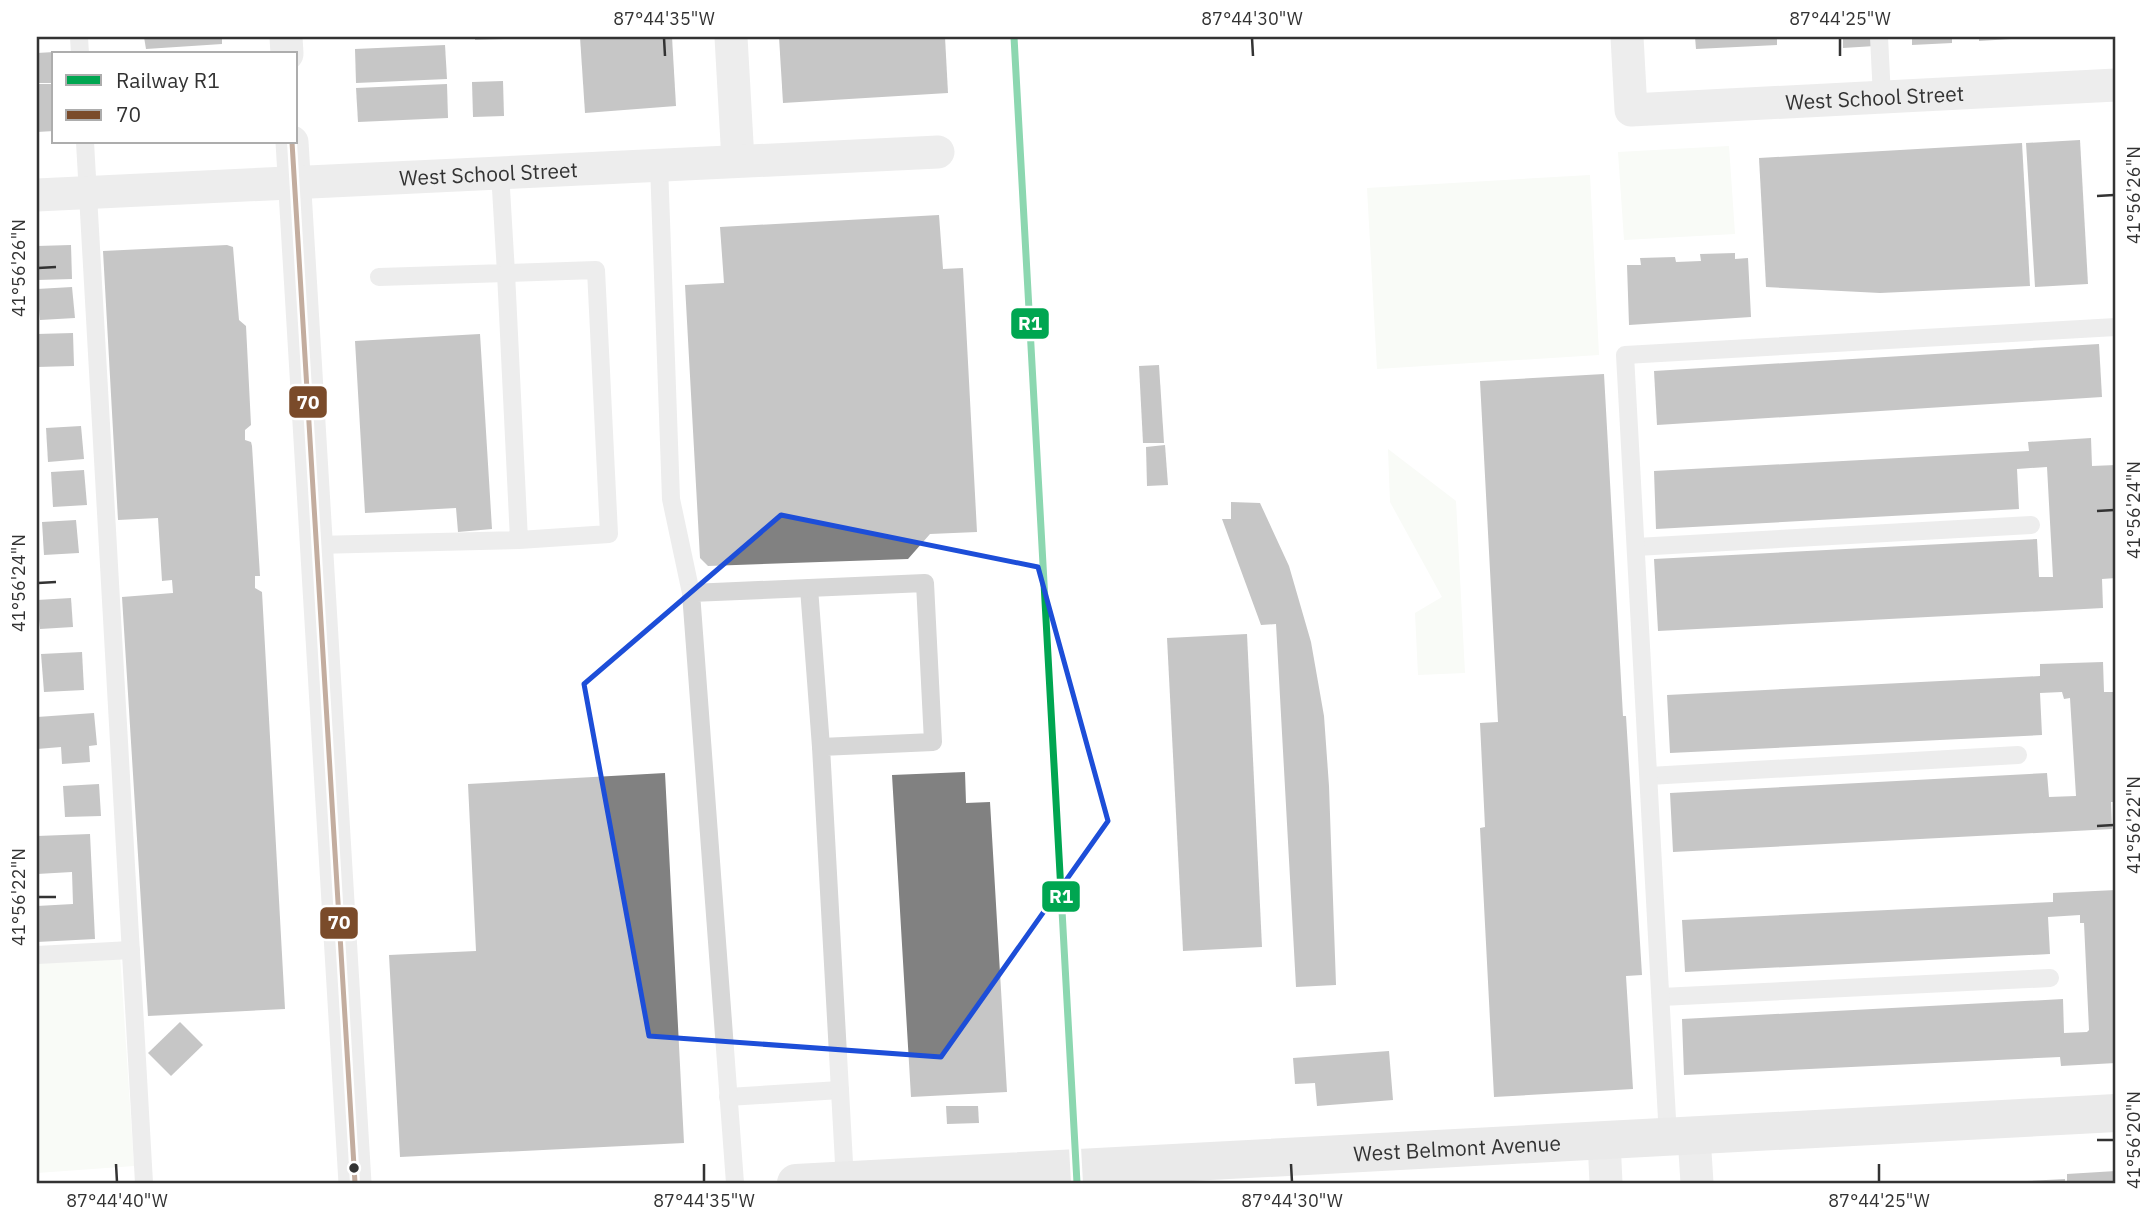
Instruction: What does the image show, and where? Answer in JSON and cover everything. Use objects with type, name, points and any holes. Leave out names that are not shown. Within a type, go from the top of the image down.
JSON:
[{"type":"main road","name":"West Belmont Avenue","points":[[796,1183],[1185,1173],[1604,1140],[2116,1113]]},
{"type":"street","points":[[731,37],[738,161]]},
{"type":"street","name":"West School Street","points":[[1627,37],[1631,110],[2116,85]]},
{"type":"street","points":[[292,144],[355,1183]]},
{"type":"street","name":"West School Street","points":[[37,195],[938,152]]},
{"type":"street","points":[[1681,1136],[1697,1183]]},
{"type":"street","points":[[1604,1140],[1606,1183]]},
{"type":"lane","points":[[1879,37],[1882,97]]},
{"type":"lane","points":[[85,144],[144,1183]]},
{"type":"lane","points":[[659,165],[671,499],[691,593],[734,1183]]},
{"type":"lane","points":[[500,172],[519,540]]},
{"type":"lane","points":[[316,545],[519,540],[609,534],[596,270],[379,277]]},
{"type":"lane","points":[[1681,1136],[1661,997],[1625,355],[2116,327]]},
{"type":"lane","points":[[1636,547],[2031,525]]},
{"type":"lane","points":[[691,593],[925,583],[933,742],[821,747]]},
{"type":"lane","points":[[809,588],[821,747],[845,1181]]},
{"type":"lane","points":[[1649,776],[2018,755]]},
{"type":"lane","points":[[37,955],[131,950]]},
{"type":"lane","points":[[1661,997],[2049,978]]},
{"type":"lane","points":[[728,1097],[840,1090]]},
{"type":"highlighted area","points":[[781,515],[1038,567],[1108,821],[941,1057],[649,1036],[584,684]]},
{"type":"shaded area","points":[[1729,146],[1735,234],[1624,240],[1618,152]]},
{"type":"shaded area","points":[[1590,175],[1599,355],[1377,369],[1367,188]]},
{"type":"shaded area","points":[[1388,449],[1456,501],[1465,673],[1418,675],[1415,613],[1442,597],[1390,502]]},
{"type":"shaded area","points":[[120,955],[134,1166],[37,1173],[37,961]]},
{"type":"building","points":[[144,37],[222,37],[222,44],[146,49]]},
{"type":"building","points":[[475,37],[504,37],[504,39],[475,40]]},
{"type":"building","points":[[580,37],[672,37],[676,106],[585,113]]},
{"type":"building","points":[[779,37],[945,37],[948,93],[783,103]]},
{"type":"building","points":[[1695,37],[1777,37],[1777,45],[1696,49]]},
{"type":"building","points":[[1843,37],[1874,37],[1875,46],[1843,48]]},
{"type":"building","points":[[1912,37],[1952,37],[1952,43],[1912,45]]},
{"type":"building","points":[[1979,37],[2011,37],[2011,39],[1979,41]]},
{"type":"building","points":[[445,45],[447,79],[356,83],[355,49]]},
{"type":"building","points":[[52,52],[52,83],[37,83],[37,53]]},
{"type":"building","points":[[503,81],[504,116],[473,117],[472,82]]},
{"type":"building","points":[[37,84],[52,84],[52,131],[37,132]]},
{"type":"building","points":[[447,84],[448,118],[358,122],[356,88]]},
{"type":"building","points":[[2080,140],[2088,284],[2035,287],[2026,143]]},
{"type":"building","points":[[2022,143],[2030,286],[1880,293],[1766,287],[1759,158]]},
{"type":"building","points":[[939,215],[943,269],[963,268],[977,532],[930,534],[908,559],[708,566],[700,558],[685,285],[724,283],[720,227]]},
{"type":"building","points":[[71,245],[72,279],[37,280],[37,246]]},
{"type":"building","points":[[227,245],[233,247],[239,320],[246,326],[251,425],[245,430],[245,440],[251,442],[252,446],[260,576],[255,576],[255,588],[262,592],[285,1009],[148,1016],[122,597],[173,593],[172,580],[162,581],[158,518],[118,520],[103,251]]},
{"type":"building","points":[[1735,253],[1735,259],[1748,258],[1751,317],[1629,325],[1627,265],[1641,265],[1640,258],[1675,257],[1676,262],[1701,261],[1700,254]]},
{"type":"building","points":[[72,287],[75,318],[40,320],[37,289]]},
{"type":"building","points":[[73,333],[74,366],[37,367],[37,334]]},
{"type":"building","points":[[480,334],[492,529],[458,532],[456,508],[365,513],[355,341]]},
{"type":"building","points":[[2099,344],[2102,397],[1657,425],[1654,371]]},
{"type":"building","points":[[1159,365],[1164,443],[1143,443],[1139,366]]},
{"type":"building","points":[[1604,374],[1623,716],[1626,716],[1642,975],[1626,976],[1633,1089],[1494,1097],[1480,828],[1485,827],[1480,723],[1498,722],[1480,381]]},
{"type":"building","points":[[81,426],[84,459],[48,462],[46,428]]},
{"type":"building","points":[[2091,438],[2092,466],[2116,465],[2116,578],[2102,579],[2103,608],[1658,631],[1654,559],[2037,539],[2039,577],[2053,577],[2047,467],[2017,469],[2019,509],[1656,529],[1654,471],[2029,451],[2028,442]]},
{"type":"building","points":[[1165,445],[1168,485],[1147,486],[1146,447]]},
{"type":"building","points":[[84,470],[87,505],[53,507],[51,472]]},
{"type":"building","points":[[1231,502],[1260,503],[1289,566],[1311,642],[1324,716],[1336,985],[1296,987],[1276,624],[1261,625],[1222,519],[1231,519]]},
{"type":"building","points":[[76,520],[79,553],[44,555],[42,522]]},
{"type":"building","points":[[71,598],[73,627],[40,629],[37,600]]},
{"type":"building","points":[[1247,634],[1262,947],[1183,951],[1167,638]]},
{"type":"building","points":[[82,652],[84,690],[44,692],[41,654]]},
{"type":"building","points":[[2103,662],[2104,692],[2116,692],[2116,802],[2111,802],[2112,829],[1673,852],[1670,793],[2047,773],[2049,797],[2076,796],[2070,698],[2064,699],[2062,692],[2040,693],[2042,735],[1670,753],[1667,695],[2040,676],[2040,664]]},
{"type":"building","points":[[94,713],[97,745],[89,746],[90,762],[62,764],[61,747],[37,749],[37,717]]},
{"type":"building","points":[[965,772],[966,803],[990,802],[1007,1092],[911,1097],[892,775]]},
{"type":"building","points":[[665,773],[684,1143],[400,1157],[389,955],[476,951],[468,784]]},
{"type":"building","points":[[99,784],[101,816],[65,817],[63,786]]},
{"type":"building","points":[[90,834],[95,939],[37,942],[37,906],[73,904],[72,872],[37,874],[37,836]]},
{"type":"building","points":[[2116,890],[2116,1063],[2061,1066],[2060,1057],[1684,1075],[1682,1019],[2063,999],[2064,1033],[2089,1030],[2084,923],[2080,923],[2080,915],[2048,917],[2050,954],[1685,972],[1682,920],[2053,902],[2053,893]]},
{"type":"building","points":[[180,1022],[203,1045],[171,1076],[148,1053]]},
{"type":"building","points":[[1389,1051],[1393,1100],[1317,1106],[1315,1083],[1295,1084],[1293,1058]]},
{"type":"building","points":[[946,1106],[978,1106],[979,1123],[947,1124]]},
{"type":"building","points":[[2116,1171],[2116,1183],[2067,1183],[2067,1174]]},
{"type":"building","points":[[2065,1179],[2065,1183],[2027,1183],[2027,1181]]},
{"type":"rail line","name":"R1","points":[[1014,37],[1077,1183]]},
{"type":"transit line","name":"70","points":[[292,144],[355,1183]]}]
